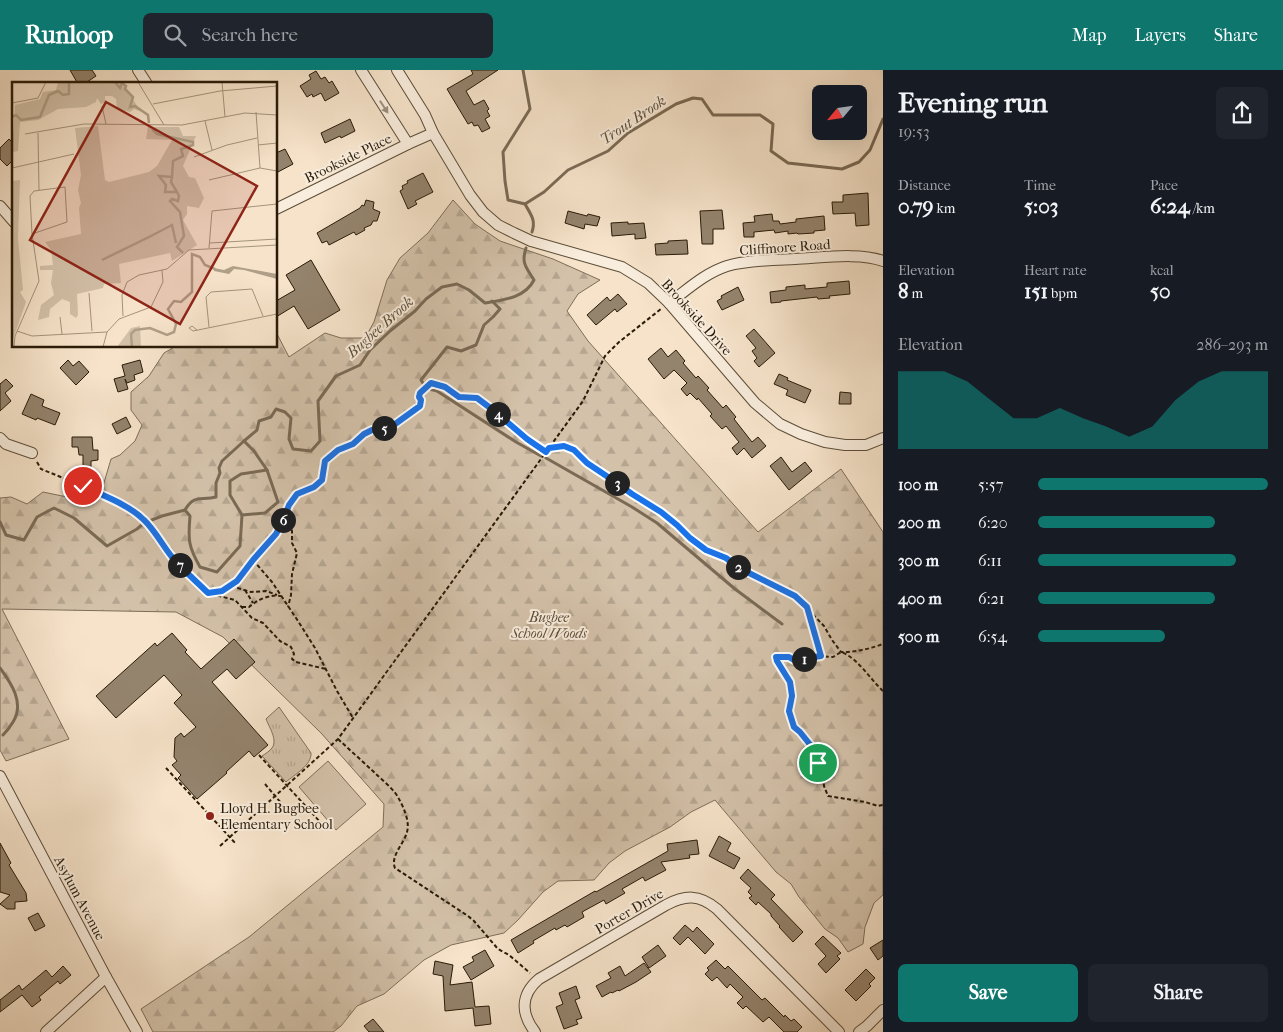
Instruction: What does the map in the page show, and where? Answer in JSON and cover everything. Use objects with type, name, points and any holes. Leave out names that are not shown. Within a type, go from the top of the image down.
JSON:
[{"type":"street","points":[[138,70],[146,82]]},
{"type":"street","points":[[361,70],[408,144]]},
{"type":"street","name":"Brookside Drive","points":[[397,70],[470,195],[483,212],[498,224],[531,241],[622,267],[648,283],[669,303],[755,403],[780,424],[800,434],[825,442],[845,445],[866,445],[883,438]]},
{"type":"street","name":"Brookside Place","points":[[278,208],[433,133]]},
{"type":"street","points":[[0,206],[12,220]]},
{"type":"street","name":"Cliffmore Road","points":[[669,303],[713,272],[728,266],[761,261],[835,257],[858,257],[883,261]]},
{"type":"street","points":[[0,438],[6,444],[32,453]]},
{"type":"street","name":"Asylum Avenue","points":[[0,776],[137,1032]]},
{"type":"street","name":"Porter Drive","points":[[535,1032],[527,1019],[524,1005],[533,984],[666,905],[676,900],[694,897],[706,901],[717,908],[839,1032]]},
{"type":"street","points":[[46,1032],[106,977]]},
{"type":"street","points":[[859,1032],[883,1010]]},
{"type":"path","points":[[220,846],[338,739],[583,401],[605,356],[619,342],[669,303]]},
{"type":"path","points":[[208,593],[222,591],[237,581],[276,534],[289,505],[297,494],[314,487],[322,480],[325,461],[338,450],[353,444],[364,434],[372,430],[391,427],[420,406],[420,393],[431,383],[445,387],[459,397],[477,398],[546,452]]},
{"type":"path","points":[[549,448],[564,446],[574,450],[587,463],[661,512],[706,550],[726,558],[739,568],[795,596],[824,626],[841,652],[849,655],[883,691]]},
{"type":"path","points":[[32,453],[41,469],[125,506],[144,519],[174,559],[208,593],[235,600],[252,618],[263,623],[280,641],[291,647],[294,654],[292,660],[327,670]]},
{"type":"path","points":[[284,517],[292,531],[292,543],[297,553],[288,607]]},
{"type":"path","points":[[253,560],[272,582],[315,648],[353,718]]},
{"type":"path","points":[[230,586],[251,592],[266,591],[280,596]]},
{"type":"path","points":[[246,590],[253,603]]},
{"type":"path","points":[[242,607],[249,607],[265,597],[277,595]]},
{"type":"path","points":[[807,607],[821,656]]},
{"type":"path","points":[[883,644],[869,649],[841,652],[833,657],[821,656],[794,660],[789,657],[776,657],[790,682],[792,696],[789,711],[794,727],[816,752],[828,796],[878,806],[883,805]]},
{"type":"path","points":[[338,739],[399,797],[406,817],[407,832],[394,859],[395,868],[468,916],[498,948],[531,973]]},
{"type":"path","points":[[259,755],[322,823]]},
{"type":"path","points":[[166,768],[236,844]]},
{"type":"path","points":[[265,784],[282,803]]},
{"type":"green space","name":"Bugbee School Woods","points":[[453,200],[475,224],[500,241],[553,259],[600,280],[578,294],[567,311],[588,341],[758,532],[841,469],[883,532],[883,895],[874,903],[865,927],[863,944],[848,952],[838,938],[825,929],[791,884],[776,872],[715,800],[625,851],[609,863],[594,880],[558,881],[543,892],[504,933],[451,945],[424,960],[384,994],[357,1006],[341,1026],[333,1032],[153,1032],[141,1009],[249,937],[383,827],[384,804],[321,733],[223,637],[176,612],[2,609],[69,739],[6,761],[0,750],[0,498],[11,497],[27,504],[43,492],[67,497],[80,491],[103,486],[111,459],[120,455],[135,441],[142,425],[131,410],[131,392],[149,376],[164,353],[173,348],[278,348],[278,336],[289,357],[325,333],[341,338],[365,338],[374,322],[387,280],[400,258],[428,233]]},
{"type":"green space","points":[[279,707],[311,753],[306,766],[286,782],[262,756],[274,745],[266,719]]},
{"type":"green space","points":[[328,761],[366,804],[336,830],[299,787]]},
{"type":"building","points":[[70,70],[92,70],[96,76],[87,82],[77,82]]},
{"type":"building","points":[[471,70],[498,70],[466,91],[474,105],[484,100],[489,109],[487,111],[490,116],[485,119],[490,128],[482,132],[478,125],[474,126],[472,122],[468,124],[447,89],[473,74]]},
{"type":"building","points":[[316,71],[321,79],[325,77],[329,83],[332,81],[339,93],[325,101],[321,93],[313,97],[312,94],[307,97],[300,86],[311,79],[309,75]]},
{"type":"building","points":[[350,119],[355,131],[325,143],[321,133]]},
{"type":"building","points":[[9,139],[12,142],[12,161],[7,166],[0,159],[0,148]]},
{"type":"building","points":[[285,149],[293,164],[278,172],[278,152]]},
{"type":"building","points":[[423,173],[433,192],[415,201],[417,204],[408,209],[400,191],[403,189],[402,186],[408,183],[407,181]]},
{"type":"building","points":[[868,193],[869,225],[856,226],[855,213],[833,214],[832,202],[843,202],[843,195]]},
{"type":"building","points":[[366,200],[374,202],[373,209],[380,212],[377,221],[373,221],[371,225],[364,228],[365,230],[356,235],[354,232],[329,245],[327,241],[322,243],[317,233],[362,205],[364,206]]},
{"type":"building","points":[[722,210],[724,229],[713,229],[713,244],[702,244],[700,211]]},
{"type":"building","points":[[568,211],[600,217],[597,226],[585,224],[584,229],[565,223]]},
{"type":"building","points":[[772,214],[773,221],[779,221],[780,224],[796,222],[796,219],[824,216],[825,230],[814,231],[814,233],[788,234],[788,231],[775,233],[774,230],[754,232],[754,237],[744,237],[743,223],[755,222],[754,216]]},
{"type":"building","points":[[628,222],[628,224],[644,223],[646,238],[635,239],[635,234],[612,236],[611,223]]},
{"type":"building","points":[[687,240],[688,254],[656,255],[655,244]]},
{"type":"building","points":[[311,260],[340,310],[308,329],[294,306],[278,316],[278,300],[295,290],[286,275]]},
{"type":"building","points":[[849,281],[850,294],[829,296],[830,298],[818,299],[817,297],[771,303],[770,292],[786,290],[786,287],[805,285],[805,289],[827,287],[827,283]]},
{"type":"building","points":[[738,287],[744,300],[722,310],[717,301],[722,298],[721,296]]},
{"type":"building","points":[[618,294],[627,304],[617,312],[615,309],[596,325],[587,315],[607,297],[610,301]]},
{"type":"building","points":[[754,329],[775,353],[759,367],[754,361],[757,358],[752,351],[756,348],[746,336]]},
{"type":"building","points":[[661,348],[668,357],[676,350],[685,361],[683,363],[696,378],[698,376],[709,388],[707,390],[723,408],[726,405],[736,417],[734,419],[752,442],[758,437],[766,446],[752,458],[744,448],[737,455],[732,448],[739,442],[726,426],[722,429],[710,416],[712,414],[698,398],[697,400],[690,393],[687,396],[681,389],[687,383],[674,370],[664,379],[648,359]]},
{"type":"building","points":[[68,360],[73,366],[79,361],[89,372],[76,385],[60,368]]},
{"type":"building","points":[[140,360],[143,372],[134,375],[135,380],[127,383],[125,379],[128,389],[118,392],[114,379],[125,376],[122,365]]},
{"type":"building","points":[[779,374],[788,378],[787,380],[811,390],[805,403],[786,395],[788,390],[774,384]]},
{"type":"building","points":[[6,379],[13,386],[5,393],[11,401],[0,411],[0,384]]},
{"type":"building","points":[[840,392],[851,393],[851,404],[839,404]]},
{"type":"building","points":[[31,394],[44,400],[42,406],[60,413],[55,425],[22,414]]},
{"type":"building","points":[[126,417],[131,427],[117,434],[112,424]]},
{"type":"building","points":[[72,437],[92,437],[93,450],[98,450],[98,460],[91,461],[91,468],[83,468],[83,455],[79,455],[78,447],[72,447]]},
{"type":"building","points":[[781,457],[792,472],[805,462],[812,471],[789,490],[770,466]]},
{"type":"building","points":[[172,633],[187,650],[185,652],[201,669],[234,639],[255,662],[236,679],[227,669],[212,682],[268,745],[254,757],[249,751],[197,799],[178,778],[181,775],[172,765],[177,761],[174,757],[175,738],[181,733],[184,737],[196,727],[174,703],[182,695],[164,675],[116,718],[96,696],[155,643],[157,646]]},
{"type":"building","points":[[719,836],[731,843],[727,851],[740,858],[734,869],[709,856]]},
{"type":"building","points":[[697,840],[699,854],[689,855],[690,858],[661,862],[666,870],[645,881],[643,877],[622,889],[625,893],[606,904],[604,900],[582,912],[584,917],[567,927],[565,925],[556,930],[555,928],[533,941],[534,943],[518,953],[511,940],[668,851],[667,844]]},
{"type":"building","points":[[0,843],[11,863],[9,865],[26,893],[27,901],[15,902],[15,909],[7,909],[0,904],[10,895],[0,892]]},
{"type":"building","points":[[748,869],[775,895],[771,899],[803,932],[793,942],[779,927],[771,914],[758,902],[756,905],[749,898],[752,896],[748,892],[751,888],[740,878]]},
{"type":"building","points":[[38,913],[45,926],[35,931],[28,918]]},
{"type":"building","points":[[685,925],[693,932],[697,927],[714,944],[705,954],[688,937],[680,945],[673,938]]},
{"type":"building","points":[[823,936],[841,953],[837,956],[840,959],[826,973],[818,964],[826,956],[815,944]]},
{"type":"building","points":[[883,940],[883,956],[878,960],[870,948]]},
{"type":"building","points":[[658,945],[666,956],[649,968],[642,957]]},
{"type":"building","points":[[485,950],[494,966],[471,980],[463,967],[474,961],[472,957]]},
{"type":"building","points":[[716,960],[725,969],[728,966],[762,1000],[765,998],[784,1017],[785,1015],[791,1021],[794,1019],[802,1027],[797,1032],[784,1032],[769,1017],[763,1022],[746,1006],[743,1009],[737,1003],[743,997],[730,984],[727,988],[717,977],[712,981],[705,974],[709,970],[707,968]]},
{"type":"building","points":[[435,961],[453,965],[450,985],[472,982],[475,1007],[489,1006],[491,1024],[475,1026],[473,1008],[445,1011],[443,976],[433,974]]},
{"type":"building","points":[[644,963],[651,972],[619,991],[611,992],[602,997],[596,986],[611,978],[608,973],[620,966],[625,976]]},
{"type":"building","points":[[63,966],[71,975],[60,984],[58,981],[39,997],[41,1000],[32,1007],[22,995],[0,1012],[0,1000],[19,985],[22,990],[46,970],[52,977]]},
{"type":"building","points":[[866,969],[875,978],[869,984],[871,986],[856,1001],[845,990]]},
{"type":"building","points":[[576,986],[580,998],[575,1000],[582,1018],[576,1020],[578,1024],[564,1029],[556,1007],[563,1004],[559,993]]},
{"type":"building","points":[[373,1019],[384,1032],[369,1032],[364,1026]]},
{"type":"waterway","name":"Trout Brook","points":[[523,70],[530,109],[503,152],[508,200],[525,204],[544,192],[568,170],[608,151],[628,133],[676,104],[693,98],[702,99],[713,115],[760,115],[773,124],[771,151],[788,163],[842,169],[859,162],[870,150],[883,119]]},
{"type":"waterway","name":"Bugbee Brook","points":[[525,204],[533,221],[532,232]]},
{"type":"waterway","name":"Bugbee Brook","points":[[0,522],[6,535],[24,540],[37,517],[54,508],[74,518],[107,546],[144,523],[185,510],[190,516],[190,542],[196,560],[200,567],[217,572],[240,546],[242,515],[265,513],[278,502],[267,470],[254,451],[244,441],[257,430],[259,421],[271,417],[276,409],[285,412],[291,418],[289,439],[293,449],[311,451],[320,441],[318,401],[336,376],[360,365],[370,350],[426,299],[442,287],[457,284],[469,290],[485,303],[513,297],[525,291],[534,280],[524,261],[526,248]]},
{"type":"waterway","points":[[492,301],[500,309],[484,325],[476,345],[461,351],[447,347],[421,380],[426,388],[437,391],[541,456]]},
{"type":"waterway","points":[[185,510],[195,500],[216,497],[216,483],[222,461],[244,441]]},
{"type":"waterway","points":[[546,458],[657,523],[735,589],[782,624]]},
{"type":"waterway","points":[[242,515],[230,495],[230,481],[241,474],[267,470]]},
{"type":"waterway","name":"Bugbee Brook","points":[[0,668],[12,687],[18,708],[13,722],[3,735]]},
{"type":"place","name":"Lloyd H. Bugbee Elementary School","points":[[210,816]]},
{"type":"route","points":[[83,486],[125,506],[144,519],[174,559],[208,593],[222,591],[237,581],[276,534],[289,505],[297,494],[314,487],[322,480],[325,461],[338,450],[353,444],[364,434],[372,430],[391,427],[420,406],[420,393],[431,383],[445,387],[459,397],[477,398],[546,452],[549,448],[557,446],[564,446],[574,450],[587,463],[661,512],[706,550],[726,558],[739,568],[795,596],[807,607],[821,656],[794,660],[789,657],[776,657],[790,682],[792,696],[789,711],[794,727],[816,752],[818,763]]}]
